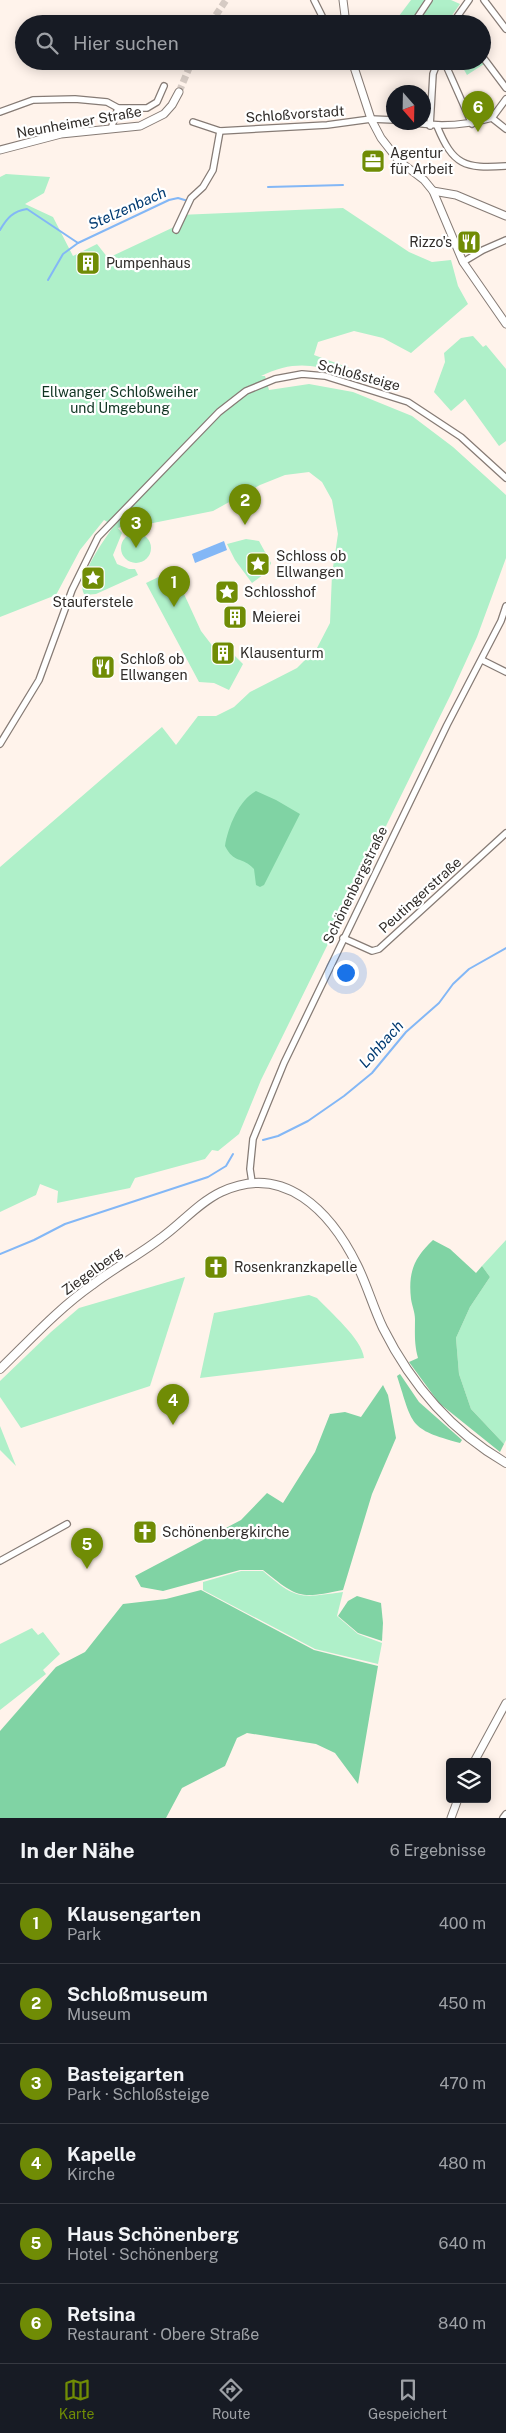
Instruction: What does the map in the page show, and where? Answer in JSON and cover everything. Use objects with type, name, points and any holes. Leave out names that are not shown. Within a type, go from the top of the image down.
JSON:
[{"type":"main road","name":"Ziegelberg","points":[[0,1369],[61,1310],[91,1285],[161,1238],[205,1201],[221,1192],[252,1182]]},
{"type":"main road","points":[[252,1182],[280,1185],[298,1194],[327,1220],[357,1265],[382,1326],[410,1377],[462,1432],[506,1463]]},
{"type":"street","points":[[314,0],[322,15]]},
{"type":"street","points":[[343,0],[345,15]]},
{"type":"street","points":[[419,15],[427,3],[420,0]]},
{"type":"street","points":[[459,15],[470,0]]},
{"type":"street","points":[[484,0],[506,28]]},
{"type":"street","points":[[491,68],[506,88]]},
{"type":"street","points":[[355,70],[371,119],[388,150],[424,180],[433,191],[463,262],[506,324]]},
{"type":"street","points":[[435,70],[433,126],[446,149],[455,159],[483,168],[506,166]]},
{"type":"street","points":[[448,70],[472,124]]},
{"type":"street","points":[[0,112],[33,100],[75,99],[107,102],[118,108],[147,108],[157,102],[164,86]]},
{"type":"street","name":"Neunheimer Straße","points":[[0,150],[61,134],[140,126],[154,120],[172,106],[179,92]]},
{"type":"street","points":[[433,126],[472,124],[492,118],[506,99]]},
{"type":"street","points":[[111,129],[118,108]]},
{"type":"street","points":[[492,118],[506,129]]},
{"type":"street","name":"Schloßvorstadt","points":[[193,122],[220,131],[326,125],[371,119],[386,120]]},
{"type":"street","points":[[176,230],[191,198],[203,187],[213,170],[220,131]]},
{"type":"street","points":[[433,191],[456,195],[506,216]]},
{"type":"street","points":[[463,262],[483,250],[506,240]]},
{"type":"street","name":"Schloßsteige","points":[[0,744],[39,680],[72,590],[84,564],[106,528],[219,412],[238,396],[275,379],[302,374],[325,376],[408,402],[461,437],[506,478]]},
{"type":"street","name":"Schönenbergstraße","points":[[252,1182],[250,1169],[254,1138],[284,1063],[343,938],[482,660],[506,606]]},
{"type":"street","points":[[482,660],[506,672]]},
{"type":"street","name":"Peutingerstraße","points":[[343,938],[372,951],[378,949],[506,833]]},
{"type":"street","points":[[0,1561],[67,1524]]},
{"type":"street","points":[[476,1758],[506,1703]]},
{"type":"street","points":[[451,1818],[457,1803]]},
{"type":"street","points":[[503,1818],[506,1814]]},
{"type":"green space","points":[[411,0],[451,0],[460,4],[452,15],[400,15]]},
{"type":"green space","points":[[464,70],[475,70],[467,75]]},
{"type":"green space","name":"Ellwanger Schloßweiher und Umgebung","points":[[6,174],[50,177],[44,193],[25,204],[53,217],[73,256],[97,244],[108,258],[174,227],[179,215],[343,208],[409,252],[432,262],[451,260],[458,286],[468,304],[411,353],[383,338],[354,331],[318,342],[314,355],[374,377],[375,384],[331,370],[305,365],[276,369],[261,376],[265,376],[269,390],[309,384],[353,392],[412,416],[453,447],[506,495],[506,558],[477,637],[451,694],[261,1080],[239,1134],[218,1151],[212,1150],[205,1159],[135,1178],[130,1188],[57,1203],[58,1191],[40,1184],[36,1195],[0,1212],[0,867],[162,727],[176,745],[198,716],[216,716],[234,707],[250,692],[297,668],[317,648],[330,623],[332,574],[338,534],[332,500],[322,482],[309,472],[285,475],[260,485],[213,511],[143,525],[132,523],[118,528],[122,533],[113,555],[117,564],[129,569],[135,569],[138,575],[96,594],[85,595],[82,589],[87,571],[114,526],[104,520],[80,550],[56,595],[0,617],[0,177]]},
{"type":"green space","points":[[473,336],[483,347],[486,345],[506,369],[506,441],[499,446],[465,399],[451,411],[434,392],[445,362],[444,353],[461,338]]},
{"type":"green space","points":[[136,533],[147,537],[151,548],[147,559],[136,563],[125,559],[121,548],[125,537]]},
{"type":"green space","points":[[246,539],[259,541],[271,563],[267,572],[252,583],[235,560],[227,544]]},
{"type":"green space","points":[[173,570],[201,631],[224,661],[233,654],[243,664],[229,690],[214,683],[199,682],[146,583]]},
{"type":"green space","points":[[256,791],[300,814],[264,885],[260,887],[256,885],[254,869],[246,862],[235,858],[228,852],[225,846],[235,815],[244,801]]},
{"type":"green space","points":[[433,1240],[450,1249],[476,1273],[482,1266],[490,1277],[470,1307],[456,1338],[459,1374],[471,1409],[504,1444],[500,1452],[439,1403],[409,1362],[418,1358],[415,1343],[415,1316],[410,1289],[412,1273],[417,1259]]},
{"type":"green space","points":[[506,1240],[506,1440],[504,1444],[471,1409],[459,1374],[456,1338],[470,1307],[490,1277],[482,1266]]},
{"type":"green space","points":[[185,1277],[150,1386],[21,1428],[0,1397],[0,1381],[51,1332],[79,1308]]},
{"type":"green space","points":[[309,1295],[317,1298],[352,1334],[364,1358],[200,1378],[214,1313]]},
{"type":"green space","points":[[400,1374],[419,1402],[462,1440],[460,1443],[430,1434],[415,1423],[406,1405],[397,1376]]},
{"type":"green space","points":[[383,1385],[388,1395],[396,1438],[372,1494],[343,1590],[317,1595],[300,1594],[284,1586],[263,1570],[240,1570],[163,1591],[141,1587],[135,1576],[241,1520],[267,1493],[283,1503],[315,1452],[330,1414],[345,1412],[361,1417]]},
{"type":"green space","points":[[0,1426],[16,1466],[0,1450]]},
{"type":"green space","points":[[241,1571],[263,1571],[284,1587],[299,1595],[307,1596],[343,1592],[337,1616],[358,1634],[382,1643],[378,1664],[315,1649],[203,1590],[203,1582]]},
{"type":"green space","points":[[201,1590],[314,1650],[378,1666],[358,1784],[335,1753],[316,1744],[247,1733],[237,1738],[225,1766],[182,1788],[166,1818],[0,1818],[0,1731],[56,1667],[85,1652],[123,1604],[166,1599]]},
{"type":"green space","points":[[357,1596],[381,1603],[382,1641],[358,1633],[338,1616],[348,1601]]},
{"type":"green space","points":[[32,1628],[38,1635],[43,1632],[60,1654],[43,1670],[46,1674],[0,1710],[0,1644]]},
{"type":"water","points":[[224,541],[227,550],[195,563],[192,554]]},
{"type":"waterway","name":"Stelzenbach","points":[[268,187],[343,185]]},
{"type":"waterway","name":"Stelzenbach","points":[[0,230],[11,216],[18,211],[27,209],[78,243],[169,200],[178,198],[188,201]]},
{"type":"waterway","points":[[48,280],[63,254],[78,243]]},
{"type":"waterway","name":"Lohbach","points":[[263,1140],[278,1136],[308,1121],[344,1096],[372,1073],[406,1032],[439,1003],[453,984],[469,969],[506,948]]},
{"type":"waterway","name":"Lohbach","points":[[0,1254],[34,1240],[65,1224],[208,1177],[226,1166],[233,1154]]},
{"type":"tunnel","points":[[216,15],[226,0]]},
{"type":"tunnel","points":[[179,92],[188,70]]},
{"type":"place","name":"Retsina","points":[[478,132]]},
{"type":"place","name":"Agentur für Arbeit","points":[[373,161]]},
{"type":"place","name":"Rizzo's","points":[[469,242]]},
{"type":"place","name":"Pumpenhaus","points":[[88,263]]},
{"type":"place","name":"Schloßmuseum","points":[[245,525]]},
{"type":"place","name":"Basteigarten","points":[[136,548]]},
{"type":"place","name":"Schloss ob Ellwangen","points":[[258,564]]},
{"type":"place","name":"Stauferstele","points":[[93,578]]},
{"type":"place","name":"Schlosshof","points":[[227,592]]},
{"type":"place","name":"Klausengarten","points":[[174,607]]},
{"type":"place","name":"Meierei","points":[[235,617]]},
{"type":"place","name":"Klausenturm","points":[[223,653]]},
{"type":"place","name":"Schloß ob Ellwangen","points":[[103,667]]},
{"type":"place","name":"Rosenkranzkapelle","points":[[216,1267]]},
{"type":"place","name":"Kapelle","points":[[173,1425]]},
{"type":"place","name":"Schönenbergkirche","points":[[145,1532]]},
{"type":"place","name":"Haus Schönenberg","points":[[87,1569]]}]
